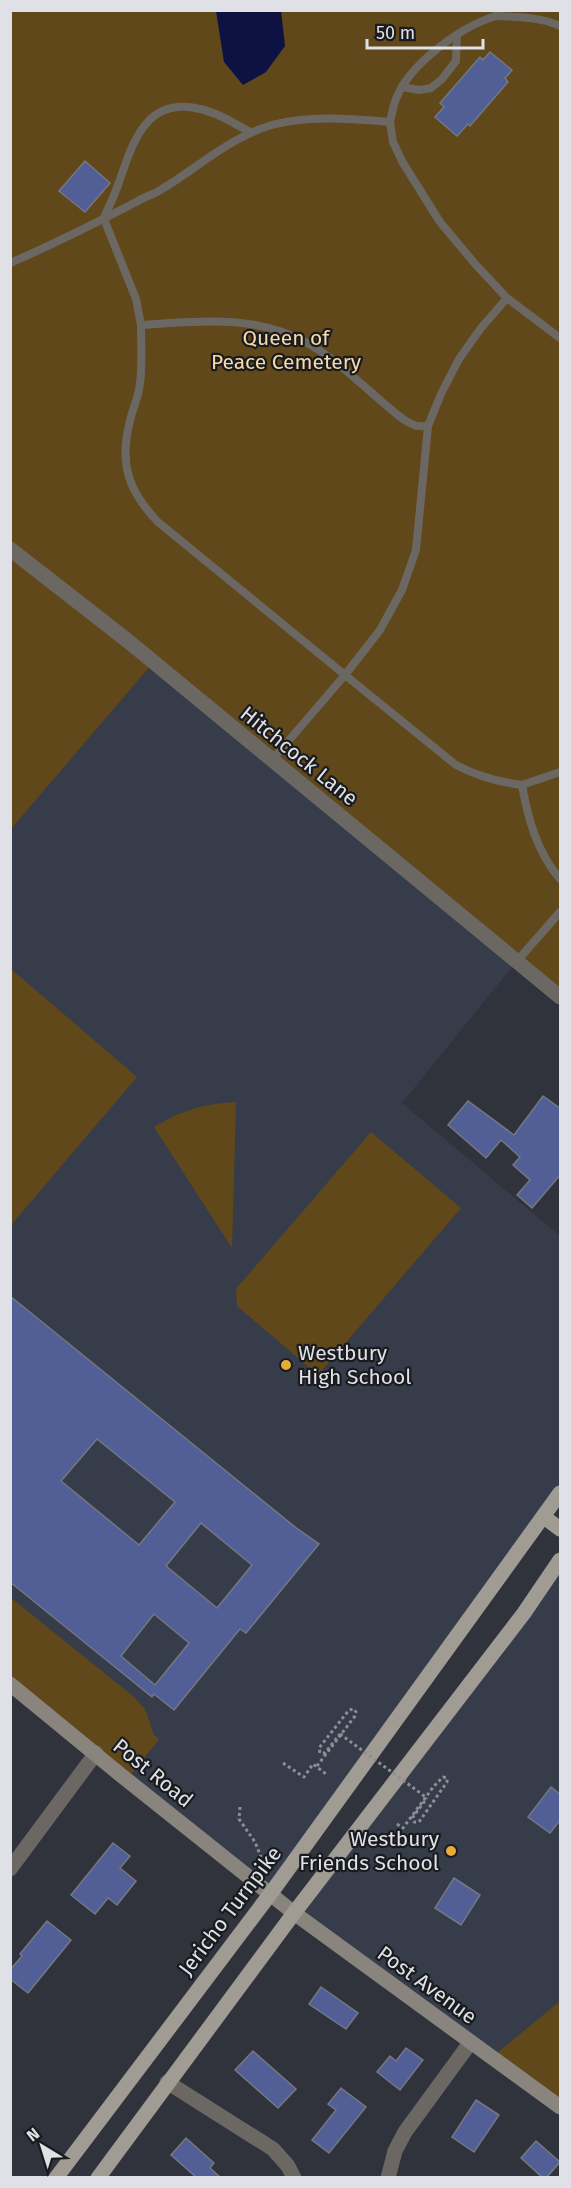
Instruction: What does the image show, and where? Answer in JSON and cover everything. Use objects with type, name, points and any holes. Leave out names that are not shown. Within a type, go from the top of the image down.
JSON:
[{"type":"main road","name":"Jericho Turnpike","points":[[56,2178],[271,1893],[561,1493]]},
{"type":"main road","points":[[544,1517],[561,1529]]},
{"type":"main road","points":[[98,2178],[294,1912],[524,1612],[561,1560]]},
{"type":"main road","name":"Post Road","points":[[10,1684],[122,1776],[271,1893]]},
{"type":"main road","name":"Post Avenue","points":[[271,1893],[470,2043],[561,2108]]},
{"type":"street","name":"Hitchcock Lane","points":[[10,549],[128,641],[271,761],[561,997]]},
{"type":"street","points":[[10,1869],[96,1753]]},
{"type":"street","points":[[388,2178],[395,2151],[405,2132],[470,2043]]},
{"type":"street","points":[[167,2082],[273,2149],[288,2166],[294,2178]]},
{"type":"lane","points":[[561,26],[550,21],[497,13],[483,20],[457,35],[423,61],[396,98],[390,122],[393,142],[403,163],[440,222],[507,298],[561,338]]},
{"type":"lane","points":[[402,87],[419,90],[431,88],[442,79],[456,61],[457,35]]},
{"type":"lane","points":[[250,132],[202,109],[184,106],[167,109],[152,117],[141,130],[129,151],[119,184],[104,220],[136,299],[141,325],[139,390],[124,446],[126,469],[132,487],[143,506],[158,522],[456,765],[474,774],[500,782],[522,785],[561,772]]},
{"type":"lane","points":[[10,263],[104,220],[160,191],[228,144],[250,132],[275,124],[314,120],[355,119],[390,122]]},
{"type":"lane","points":[[271,761],[345,675],[380,630],[402,590],[416,550],[428,426],[459,359],[481,328],[507,298]]},
{"type":"lane","points":[[141,325],[212,320],[246,323],[283,333],[307,343],[334,360],[398,416],[415,426],[428,426]]},
{"type":"lane","points":[[522,785],[525,807],[533,833],[543,855],[561,879]]},
{"type":"lane","points":[[516,961],[561,912]]},
{"type":"path","points":[[316,1766],[355,1716],[354,1709],[350,1710],[319,1748],[320,1753],[325,1753],[340,1734],[427,1798],[413,1817],[414,1822],[419,1822],[447,1782],[447,1778],[443,1777],[434,1786],[403,1828],[397,1824]]},
{"type":"path","points":[[283,1763],[304,1777],[313,1764],[326,1774]]},
{"type":"path","points":[[240,1807],[239,1819],[255,1842],[261,1857]]},
{"type":"shaded area","points":[[216,11],[281,11],[285,46],[266,72],[243,85],[224,62]]},
{"type":"shaded area","name":"Westbury High School","points":[[153,663],[517,961],[402,1103],[560,1236],[560,1493],[271,1893],[11,1684],[11,829]]},
{"type":"shaded area","name":"Westbury Friends School","points":[[560,1560],[560,2001],[492,2057],[294,1913]]},
{"type":"green space","name":"Queen of Peace Cemetery","points":[[11,11],[560,11],[560,997],[153,663],[11,829]]},
{"type":"green space","points":[[11,969],[137,1077],[11,1225]]},
{"type":"green space","points":[[236,1102],[232,1248],[154,1127],[174,1116],[194,1109]]},
{"type":"green space","points":[[371,1132],[461,1208],[318,1375],[237,1306],[236,1289]]},
{"type":"green space","points":[[10,1597],[134,1697],[145,1709],[154,1735],[159,1739],[127,1780],[11,1685]]},
{"type":"green space","points":[[560,2001],[560,2107],[492,2057]]},
{"type":"building","points":[[490,52],[512,70],[505,78],[508,82],[470,126],[468,124],[457,136],[435,117],[444,107],[440,103],[480,57],[483,60]]},
{"type":"building","points":[[85,161],[110,183],[85,212],[59,191]]},
{"type":"building","points":[[543,1096],[561,1109],[561,1174],[532,1208],[517,1195],[530,1180],[513,1165],[520,1157],[501,1140],[486,1158],[448,1125],[468,1101],[514,1135]]},
{"type":"building","points":[[10,1296],[319,1544],[246,1633],[240,1629],[174,1710],[154,1694],[152,1697],[10,1582]],"holes":[[[97,1439],[175,1502],[139,1545],[61,1481]],[[201,1523],[252,1565],[217,1608],[166,1566]],[[154,1614],[189,1643],[155,1685],[121,1656]]]},
{"type":"building","points":[[551,1787],[561,1795],[561,1819],[550,1833],[528,1817]]},
{"type":"building","points":[[113,1843],[130,1856],[120,1868],[136,1881],[117,1905],[108,1898],[95,1914],[71,1895]]},
{"type":"building","points":[[454,1878],[480,1895],[461,1925],[435,1908]]},
{"type":"building","points":[[47,1921],[71,1940],[28,1993],[10,1979],[10,1970]]},
{"type":"building","points":[[321,1987],[358,2013],[346,2029],[309,2004]]},
{"type":"building","points":[[406,2048],[423,2060],[400,2090],[377,2072],[390,2056],[396,2061]]},
{"type":"building","points":[[253,2051],[296,2089],[278,2108],[235,2070]]},
{"type":"building","points":[[341,2088],[366,2107],[329,2153],[312,2140],[336,2110],[328,2104]]},
{"type":"building","points":[[476,2100],[499,2115],[474,2152],[452,2137]]},
{"type":"building","points":[[186,2138],[214,2163],[210,2168],[221,2178],[197,2178],[171,2155]]},
{"type":"building","points":[[536,2141],[560,2162],[546,2178],[543,2178],[521,2158]]},
{"type":"place","name":"Westbury High School","points":[[286,1365]]},
{"type":"place","name":"Westbury Friends School","points":[[451,1851]]}]
